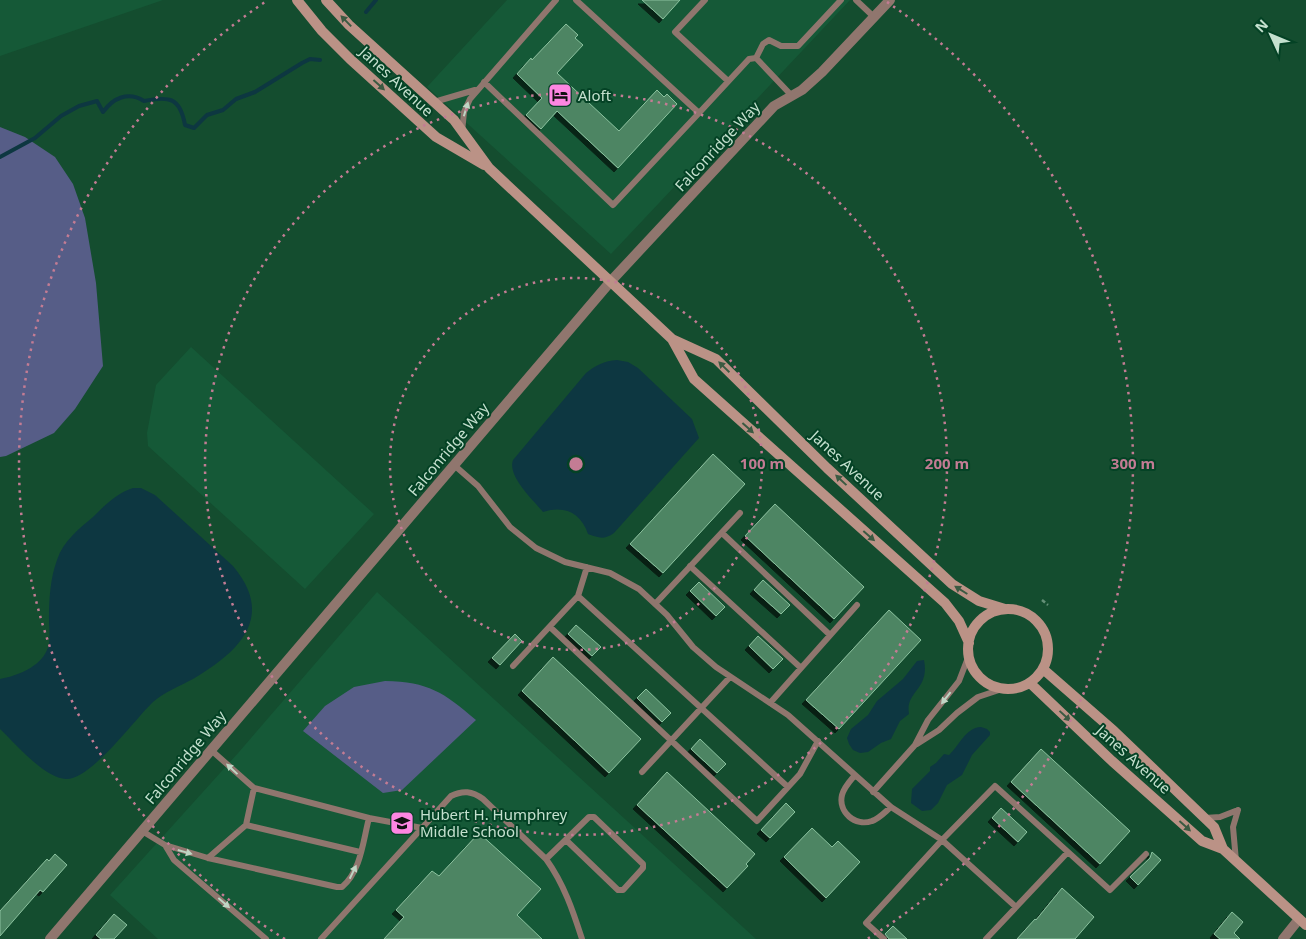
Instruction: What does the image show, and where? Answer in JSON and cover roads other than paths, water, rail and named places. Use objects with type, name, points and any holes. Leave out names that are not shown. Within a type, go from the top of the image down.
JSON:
[{"type":"street","name":"Janes Avenue","points":[[297,0],[350,59],[436,137],[489,168]]},
{"type":"street","name":"Janes Avenue","points":[[326,0],[349,25],[454,120],[489,168],[672,339],[694,379],[945,602],[959,621],[969,643]]},
{"type":"street","name":"Falconridge Way","points":[[50,939],[611,281],[774,106],[802,90],[822,72],[890,0]]},
{"type":"street","name":"Janes Avenue","points":[[672,339],[716,359],[827,468],[952,584],[979,601],[1005,609],[1020,611],[1032,617],[1042,628],[1048,641],[1048,656],[1043,670],[1114,731],[1204,817],[1214,827],[1223,849]]},
{"type":"street","name":"Janes Avenue","points":[[968,655],[973,630],[981,620],[992,612],[1005,609]]},
{"type":"street","points":[[968,655],[972,667],[980,678],[990,685],[1002,689],[1016,688],[1030,683],[1043,670]]},
{"type":"street","name":"Janes Avenue","points":[[1030,683],[1112,761],[1202,841],[1223,849],[1303,922]]},
{"type":"street","points":[[1283,939],[1303,922]]},
{"type":"lane","points":[[462,132],[464,112],[476,90],[556,0]]},
{"type":"lane","points":[[576,0],[699,113]]},
{"type":"lane","points":[[705,0],[675,32],[728,81]]},
{"type":"lane","points":[[756,58],[763,44],[769,40],[781,46],[798,46],[841,0]]},
{"type":"lane","points":[[856,0],[874,17]]},
{"type":"lane","points":[[484,82],[614,205],[749,59],[756,58]]},
{"type":"lane","points":[[756,58],[792,96]]},
{"type":"lane","points":[[434,102],[476,90]]},
{"type":"lane","points":[[454,465],[478,486],[510,527],[536,548],[566,562],[610,573],[639,589],[667,615],[693,647],[716,667],[788,715],[873,792],[891,807],[942,840],[1016,907]]},
{"type":"lane","points":[[655,604],[740,513]]},
{"type":"lane","points":[[722,533],[830,635]]},
{"type":"lane","points":[[690,566],[801,668]]},
{"type":"lane","points":[[513,666],[578,596],[587,567]]},
{"type":"lane","points":[[578,596],[788,787]]},
{"type":"lane","points":[[770,704],[857,605]]},
{"type":"lane","points":[[550,627],[757,821],[800,774],[818,741]]},
{"type":"lane","points":[[916,745],[928,720],[959,681],[968,655]]},
{"type":"lane","points":[[642,772],[730,677]]},
{"type":"lane","points":[[873,792],[916,745],[940,730],[957,713],[978,697],[1002,689]]},
{"type":"lane","points":[[211,750],[254,788],[369,818],[422,828]]},
{"type":"lane","points":[[855,774],[844,789],[842,796],[844,812],[849,817],[864,823],[871,822],[891,807]]},
{"type":"lane","points":[[884,939],[866,923],[942,840],[995,786],[1110,890],[1146,854]]},
{"type":"lane","points":[[208,858],[246,825],[254,788]]},
{"type":"lane","points":[[321,939],[451,796],[458,793],[471,792],[483,799],[546,859],[556,872],[582,939]]},
{"type":"lane","points":[[1204,817],[1220,817],[1238,810],[1234,827],[1236,860]]},
{"type":"lane","points":[[546,859],[589,817],[594,817],[643,864],[643,868],[623,890],[618,890],[566,840]]},
{"type":"lane","points":[[142,831],[165,845],[208,858],[342,887],[351,878],[356,868],[369,818]]},
{"type":"lane","points":[[246,825],[360,852]]},
{"type":"lane","points":[[165,845],[174,860],[266,939]]},
{"type":"lane","points":[[986,939],[1068,852]]},
{"type":"waterway","points":[[366,12],[376,0]]},
{"type":"waterway","points":[[0,157],[35,138],[61,116],[79,106],[97,101],[103,112],[111,103],[127,96],[144,101],[160,99],[172,101],[180,109],[185,125],[194,128],[207,115],[223,110],[236,99],[255,92],[302,63],[310,59],[320,60]]},
{"type":"place","name":"Aloft","points":[[560,95]]},
{"type":"place","name":"Hubert H. Humphrey Middle School","points":[[402,823]]}]
